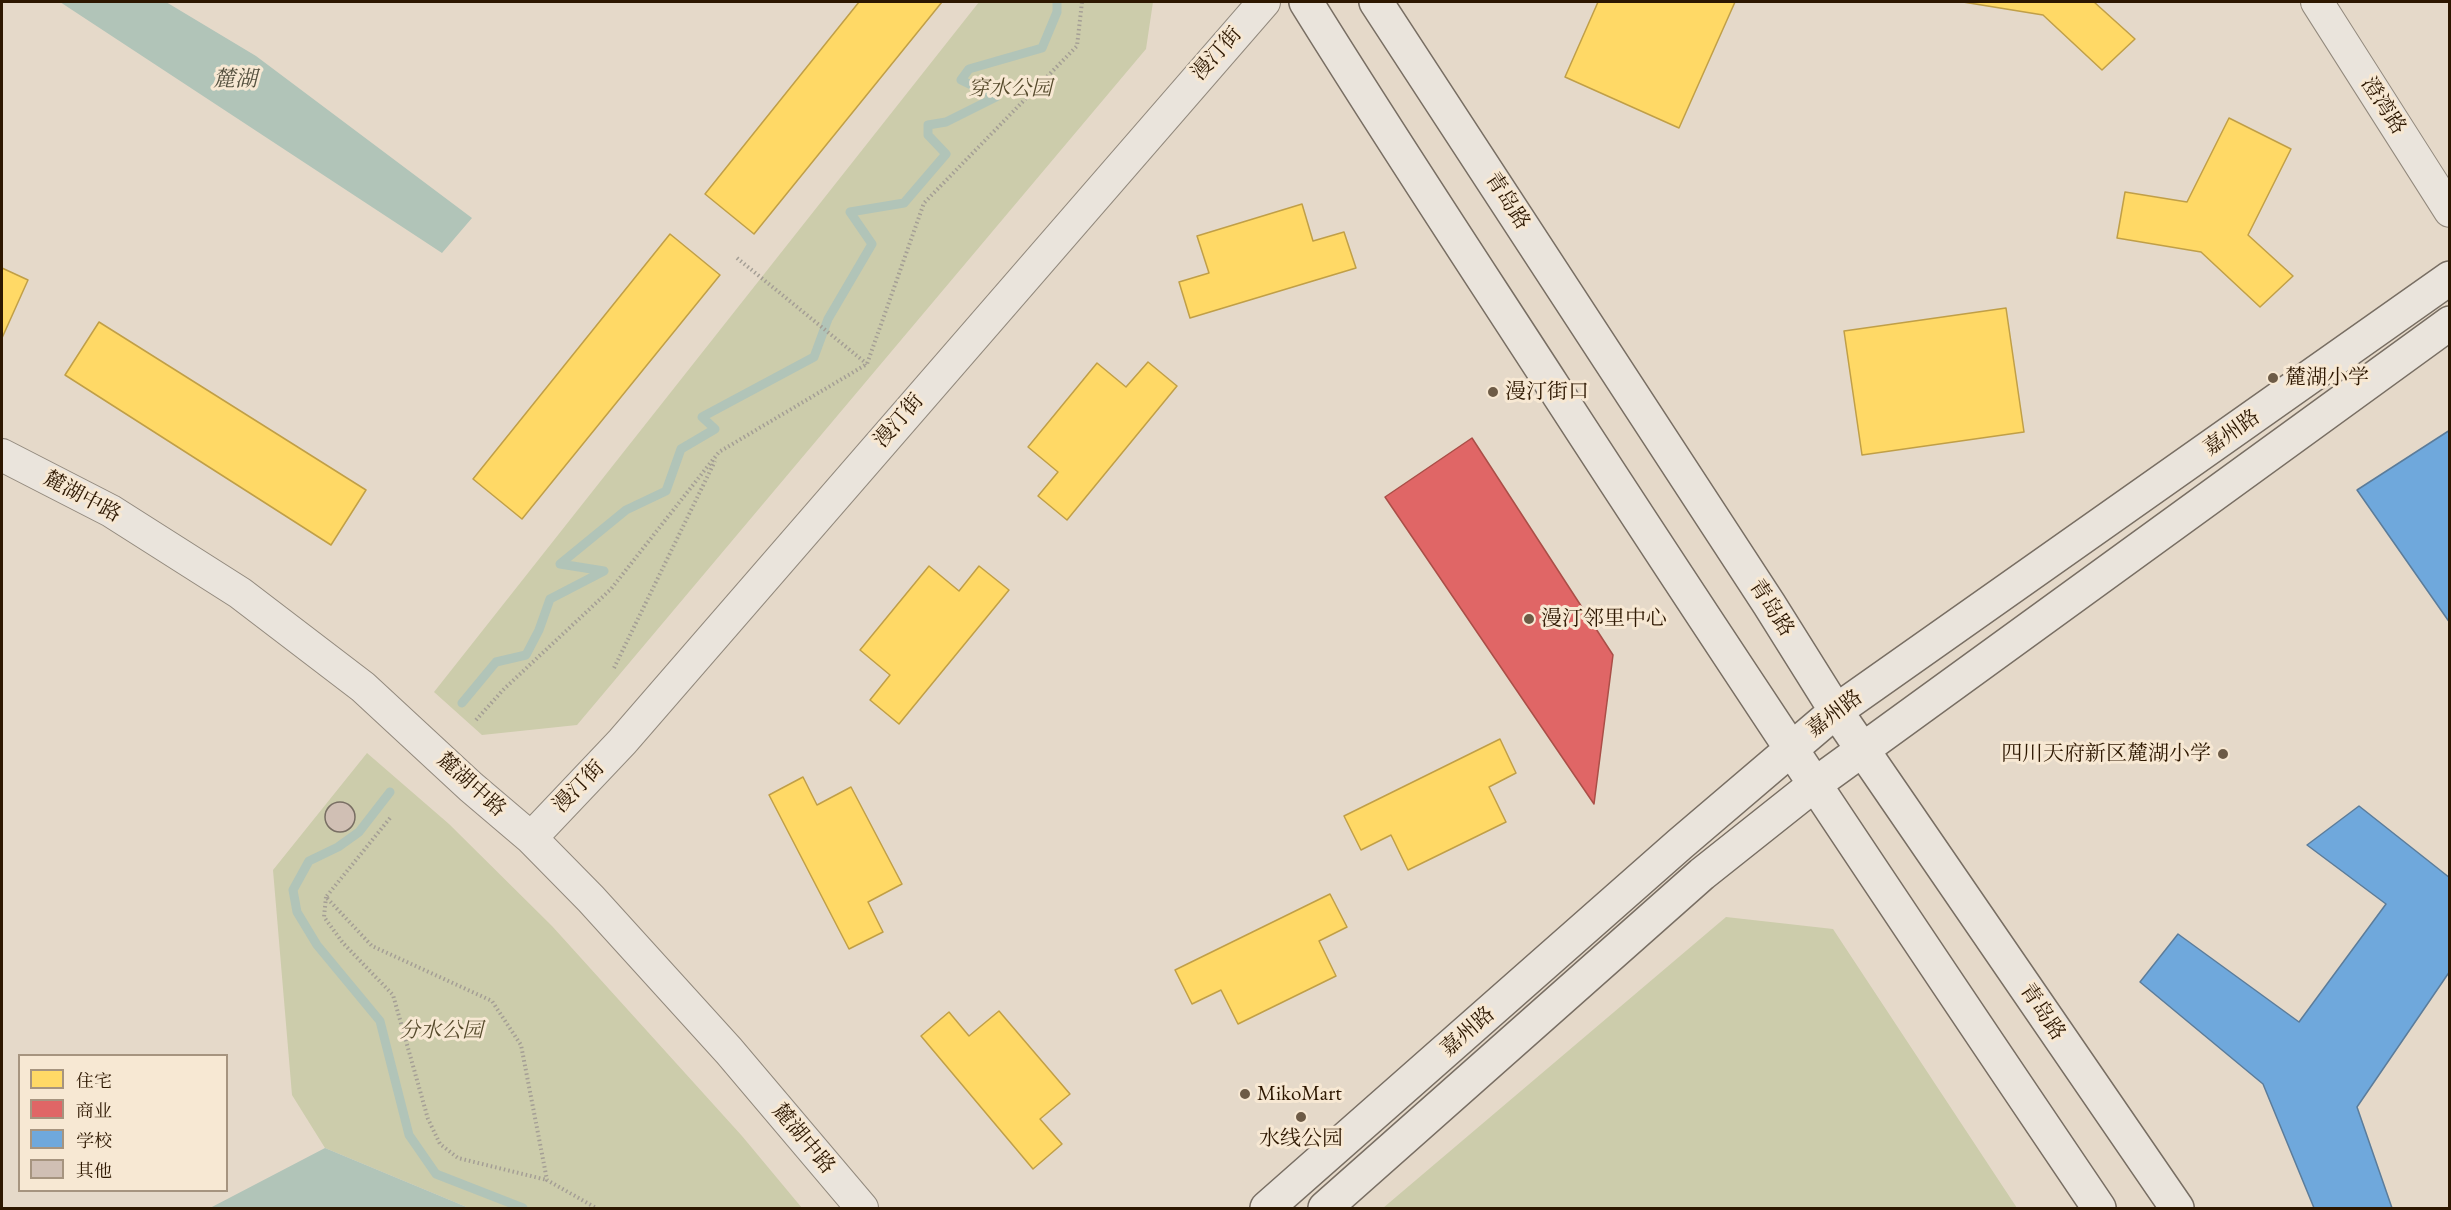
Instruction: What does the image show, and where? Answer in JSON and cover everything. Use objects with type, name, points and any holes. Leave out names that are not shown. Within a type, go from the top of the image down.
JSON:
[{"type":"street","name":"漫汀街","points":[[531,838],[622,742],[1264,2]]},
{"type":"street","points":[[1306,2],[1713,633],[2099,1209]]},
{"type":"street","name":"青岛路","points":[[1376,2],[1769,604],[1836,711],[2177,1209]]},
{"type":"street","name":"澄湾路","points":[[2317,2],[2450,211]]},
{"type":"street","name":"嘉州路","points":[[1267,1209],[1790,748],[1836,711],[2450,278]]},
{"type":"street","name":"嘉州路","points":[[1325,1209],[1702,874],[1814,785],[2450,323]]},
{"type":"street","name":"麓湖中路","points":[[2,455],[111,511],[240,593],[363,687],[471,787],[531,838],[591,899],[729,1051],[861,1209]]},
{"type":"path","points":[[476,720],[504,689],[611,589],[719,452],[867,364],[924,204],[1077,45],[1082,2]]},
{"type":"path","points":[[737,258],[867,364]]},
{"type":"path","points":[[614,668],[719,452]]},
{"type":"path","points":[[390,818],[326,897],[324,917],[343,944],[393,994],[428,1119],[440,1144],[458,1158],[547,1180],[596,1209]]},
{"type":"path","points":[[326,897],[372,946],[492,1001],[521,1045],[547,1180]]},
{"type":"green space","name":"穿水公园","points":[[979,2],[1153,2],[1146,49],[577,725],[482,735],[434,692]]},
{"type":"green space","name":"分水公园","points":[[367,753],[449,824],[552,926],[742,1136],[802,1208],[469,1208],[325,1148],[292,1095],[273,870]]},
{"type":"green space","points":[[1726,917],[1833,929],[2017,1208],[1383,1208]]},
{"type":"water","name":"麓湖","points":[[60,2],[166,2],[256,56],[472,218],[442,253]]},
{"type":"water","points":[[325,1148],[469,1208],[210,1208]]},
{"type":"building: 住宅","points":[[859,2],[942,2],[754,234],[705,194]]},
{"type":"building: 住宅","points":[[1598,2],[1735,2],[1679,128],[1565,77]]},
{"type":"building: 住宅","points":[[1963,2],[2094,2],[2135,39],[2102,70],[2043,15]]},
{"type":"building: 住宅","points":[[2229,118],[2291,149],[2248,235],[2293,276],[2260,307],[2201,252],[2117,238],[2125,192],[2187,202]]},
{"type":"building: 住宅","points":[[1302,204],[1313,241],[1344,232],[1356,268],[1190,318],[1179,282],[1209,273],[1197,236]]},
{"type":"building: 住宅","points":[[670,234],[720,275],[522,519],[473,479]]},
{"type":"building: 住宅","points":[[2,268],[28,280],[2,338]]},
{"type":"building: 住宅","points":[[2006,308],[2024,432],[1862,455],[1844,331]]},
{"type":"building: 住宅","points":[[99,322],[366,490],[331,545],[65,375]]},
{"type":"building: 住宅","points":[[1148,362],[1177,386],[1067,520],[1038,496],[1058,472],[1028,447],[1097,363],[1126,387]]},
{"type":"building: 住宅","points":[[929,566],[959,591],[979,566],[1009,590],[899,724],[870,700],[890,675],[860,650]]},
{"type":"building: 住宅","points":[[1500,739],[1516,773],[1489,787],[1506,822],[1408,870],[1391,835],[1361,850],[1344,816]]},
{"type":"building: 住宅","points":[[803,777],[817,805],[851,787],[902,884],[868,902],[883,932],[849,949],[769,795]]},
{"type":"building: 住宅","points":[[1330,894],[1347,927],[1319,941],[1336,976],[1238,1024],[1221,990],[1192,1004],[1175,970]]},
{"type":"building: 住宅","points":[[999,1011],[1070,1094],[1040,1119],[1062,1144],[1033,1169],[921,1036],[949,1012],[969,1036]]},
{"type":"building: 商业","name":"漫汀邻里中心","points":[[1472,438],[1613,655],[1594,804],[1385,497]]},
{"type":"building: 学校","points":[[2450,430],[2450,623],[2357,490]]},
{"type":"building: 学校","points":[[2359,806],[2450,878],[2450,971],[2357,1107],[2392,1208],[2314,1208],[2263,1084],[2140,982],[2178,934],[2299,1022],[2386,904],[2307,845]]},
{"type":"building: 其他","points":[[340,802],[351,806],[355,817],[351,828],[340,832],[329,828],[325,817],[329,806]]},
{"type":"waterway","points":[[462,703],[496,662],[526,655],[539,630],[550,599],[604,571],[560,564],[626,510],[666,491],[681,449],[715,429],[702,417],[814,357],[828,319],[872,244],[850,212],[904,203],[946,154],[928,135],[928,125],[946,122],[996,97],[961,80],[969,69],[1042,48],[1057,12],[1057,2]]},
{"type":"waterway","points":[[390,792],[359,832],[338,847],[309,861],[293,890],[297,912],[317,945],[380,1021],[409,1135],[436,1174],[523,1208]]},
{"type":"place","name":"麓湖小学","points":[[2273,378]]},
{"type":"place","name":"漫汀街口","points":[[1493,392]]},
{"type":"place","name":"漫汀邻里中心","points":[[1529,619]]},
{"type":"place","name":"四川天府新区麓湖小学","points":[[2223,754]]},
{"type":"place","name":"MikoMart","points":[[1245,1094]]},
{"type":"place","name":"水线公园","points":[[1301,1117]]}]
